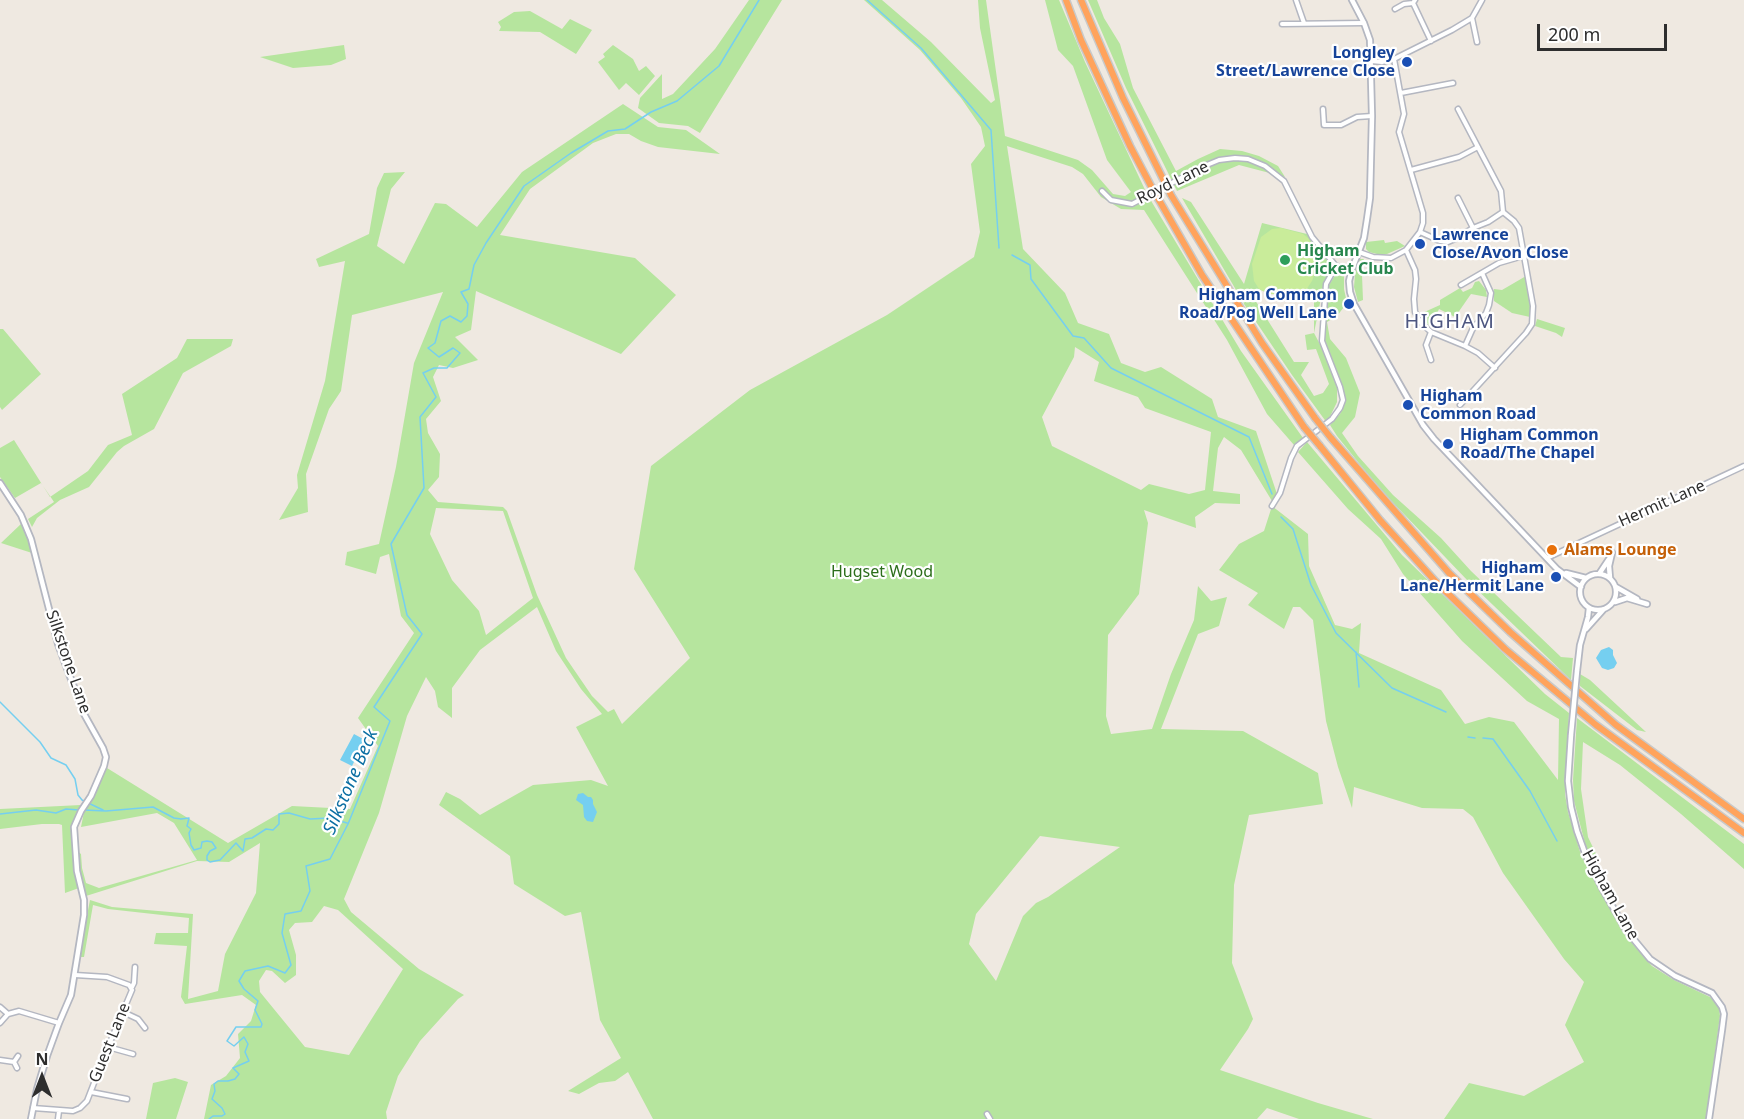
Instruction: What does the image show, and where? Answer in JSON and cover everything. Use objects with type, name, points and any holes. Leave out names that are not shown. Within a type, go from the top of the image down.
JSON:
[{"type":"highway","points":[[1066,0],[1081,40],[1151,186],[1202,275],[1304,427],[1436,582],[1505,649],[1596,725],[1743,833]]},
{"type":"highway","points":[[1081,0],[1123,98],[1171,195],[1262,344],[1331,438],[1449,573],[1510,632],[1616,725],[1744,819]]},
{"type":"street","points":[[1296,0],[1304,23]]},
{"type":"street","points":[[1352,0],[1370,40],[1372,116],[1370,198],[1364,238],[1349,281],[1354,304],[1434,439],[1560,572],[1581,587]]},
{"type":"street","points":[[1371,61],[1382,62],[1394,59],[1431,41],[1472,18],[1482,0]]},
{"type":"street","points":[[1395,9],[1414,2],[1431,41]]},
{"type":"street","points":[[1472,18],[1478,42]]},
{"type":"street","points":[[1282,24],[1364,23]]},
{"type":"street","points":[[1359,252],[1373,257],[1391,258],[1406,250],[1420,232],[1423,223],[1423,213],[1399,132],[1404,114],[1394,59]]},
{"type":"street","points":[[1401,93],[1453,83]]},
{"type":"street","points":[[1458,109],[1501,191],[1503,212],[1514,220],[1519,228],[1533,306],[1532,324],[1526,333],[1460,405]]},
{"type":"street","points":[[1323,110],[1324,125],[1341,125],[1357,117],[1372,116]]},
{"type":"street","points":[[1456,119],[1462,116]]},
{"type":"street","points":[[1411,170],[1459,157],[1478,147]]},
{"type":"street","name":"Royd Lane","points":[[1102,191],[1111,200],[1132,204],[1219,160],[1248,159],[1265,166],[1284,182],[1312,237],[1336,266]]},
{"type":"street","points":[[1458,198],[1473,228]]},
{"type":"street","points":[[1420,232],[1448,242],[1503,212]]},
{"type":"street","points":[[1406,250],[1415,270],[1415,312],[1421,323],[1431,332],[1479,353],[1495,368]]},
{"type":"street","points":[[1461,285],[1506,260],[1523,256]]},
{"type":"street","points":[[1272,506],[1280,493],[1297,446],[1332,419],[1343,400],[1322,341],[1326,284],[1336,266],[1352,269]]},
{"type":"street","points":[[1466,346],[1473,328],[1486,313],[1489,305],[1491,292],[1482,273]]},
{"type":"street","points":[[1431,332],[1426,345],[1431,360]]},
{"type":"street","name":"Hermit Lane","points":[[1548,558],[1744,466]]},
{"type":"street","name":"Silkstone Lane","points":[[0,483],[21,516],[31,539],[58,644],[84,714],[106,757],[91,796],[74,827],[77,871],[84,900],[84,915],[71,995],[58,1023],[40,1078],[31,1119]]},
{"type":"street","points":[[1599,574],[1612,553],[1609,566],[1610,578],[1617,593],[1612,604]]},
{"type":"street","points":[[1560,572],[1586,578],[1599,574],[1610,578]]},
{"type":"street","points":[[1586,578],[1581,587],[1581,597],[1589,608],[1604,610]]},
{"type":"street","points":[[1582,636],[1588,625],[1618,600],[1627,598],[1647,604],[1616,587]]},
{"type":"street","points":[[1582,636],[1589,608]]},
{"type":"street","name":"Higham Lane","points":[[1582,636],[1568,781],[1577,831],[1586,856],[1626,930],[1650,958],[1675,976],[1712,993],[1722,1007],[1724,1014],[1709,1119]]},
{"type":"street","points":[[132,987],[133,969]]},
{"type":"street","name":"Guest Lane","points":[[33,1108],[73,1111],[87,1101],[132,987],[107,978],[75,975]]},
{"type":"street","points":[[0,1007],[8,1014]]},
{"type":"street","points":[[0,1023],[8,1014],[19,1011],[58,1023]]},
{"type":"street","points":[[123,1012],[143,1022],[145,1028]]},
{"type":"street","points":[[108,1047],[130,1052]]},
{"type":"street","points":[[14,1062],[18,1056]]},
{"type":"street","points":[[0,1060],[14,1062]]},
{"type":"street","points":[[14,1062],[17,1068]]},
{"type":"street","points":[[91,1092],[122,1095],[127,1099]]},
{"type":"street","points":[[58,1119],[60,1111]]},
{"type":"street","points":[[987,1114],[990,1119]]},
{"type":"green space","points":[[749,0],[782,0],[700,133],[688,126],[659,123],[638,108],[640,98],[662,74],[662,99],[673,94],[715,49]]},
{"type":"green space","name":"Hugset Wood","points":[[864,0],[882,0],[931,42],[991,103],[995,100],[980,28],[978,0],[986,0],[1005,136],[1078,160],[1092,170],[1113,194],[1125,196],[1131,192],[1107,160],[1073,66],[1058,50],[1045,0],[1059,0],[1085,62],[1147,194],[1241,351],[1303,438],[1294,445],[1267,414],[1227,340],[1144,210],[1121,209],[1101,197],[1083,174],[1072,167],[1007,146],[1023,249],[1065,293],[1078,323],[1109,334],[1121,363],[1145,372],[1161,367],[1212,399],[1218,417],[1256,431],[1277,494],[1272,501],[1241,450],[1224,437],[1218,448],[1213,491],[1240,494],[1240,504],[1215,503],[1195,517],[1196,528],[1144,510],[1148,523],[1139,594],[1108,635],[1106,716],[1111,734],[1152,729],[1171,674],[1194,620],[1198,586],[1211,601],[1227,597],[1219,626],[1198,634],[1161,729],[1243,731],[1318,773],[1323,804],[1249,815],[1234,885],[1232,963],[1253,1019],[1220,1070],[1373,1119],[1299,1119],[1267,1108],[1257,1119],[653,1119],[628,1072],[615,1081],[599,1083],[579,1094],[568,1091],[621,1058],[600,1020],[581,912],[565,916],[514,884],[510,856],[439,805],[446,792],[460,799],[480,815],[533,785],[591,780],[608,786],[576,727],[602,714],[581,689],[556,651],[537,607],[480,650],[452,688],[452,718],[438,707],[435,691],[426,677],[407,716],[379,813],[344,899],[351,912],[419,969],[464,995],[420,1041],[398,1076],[386,1112],[387,1119],[204,1119],[211,1085],[226,1076],[240,1058],[238,1034],[251,1021],[256,1005],[242,995],[185,1004],[181,997],[187,946],[154,944],[156,933],[188,933],[189,918],[108,909],[93,905],[84,957],[79,957],[90,900],[112,907],[193,914],[188,999],[218,991],[225,954],[256,893],[260,843],[229,862],[197,861],[86,896],[78,870],[77,851],[81,854],[86,883],[99,888],[197,860],[174,823],[157,813],[81,827],[84,812],[107,768],[228,843],[292,806],[350,809],[378,746],[358,718],[414,633],[401,616],[389,554],[380,557],[376,574],[345,565],[347,552],[379,544],[396,467],[414,363],[443,292],[352,315],[341,391],[329,409],[306,474],[308,512],[279,520],[298,488],[297,475],[325,381],[345,261],[319,267],[316,259],[369,234],[377,188],[384,173],[405,172],[391,189],[377,246],[404,264],[435,203],[446,204],[477,227],[522,172],[623,104],[658,127],[686,130],[720,154],[658,147],[629,134],[616,134],[593,143],[530,189],[500,235],[635,258],[676,295],[621,354],[476,291],[471,330],[455,337],[478,360],[453,368],[439,365],[433,377],[441,401],[426,419],[428,433],[440,454],[439,477],[428,490],[438,502],[503,507],[507,511],[537,595],[566,658],[592,696],[608,712],[614,709],[622,724],[690,658],[634,569],[651,466],[750,390],[887,315],[974,257],[980,232],[971,164],[985,146],[981,127],[961,98],[920,50]],"holes":[[[1075,347],[1099,362],[1094,381],[1138,397],[1145,408],[1211,432],[1205,490],[1189,494],[1149,484],[1141,490],[1052,446],[1042,417],[1074,357]],[[436,508],[503,511],[533,598],[486,635],[479,611],[452,580],[430,534]],[[1040,836],[1120,847],[1036,903],[1023,916],[996,981],[969,944],[976,914]],[[324,906],[338,910],[403,969],[349,1055],[305,1047],[260,992],[259,981],[266,970],[272,971],[285,983],[296,975],[296,955],[289,930],[295,923],[312,922]]]},
{"type":"green space","points":[[1088,0],[1097,0],[1104,18],[1120,44],[1133,88],[1176,171],[1220,149],[1242,151],[1259,156],[1278,166],[1285,177],[1239,165],[1177,191],[1126,88]]},
{"type":"green space","points":[[530,11],[562,29],[570,19],[592,30],[576,54],[540,32],[499,31],[501,27],[498,22],[514,12]]},
{"type":"green space","points":[[344,45],[346,59],[331,65],[293,68],[260,57]]},
{"type":"green space","points":[[613,45],[633,59],[639,71],[646,66],[655,76],[639,95],[626,83],[619,90],[598,62],[605,57],[603,54]]},
{"type":"green space","points":[[1182,198],[1191,202],[1244,284],[1262,223],[1307,234],[1333,267],[1324,283],[1314,333],[1337,385],[1337,402],[1327,423],[1244,304],[1241,295]],"holes":[[[1259,289],[1269,294],[1297,294],[1314,300],[1314,333],[1305,335],[1307,350],[1316,349],[1329,384],[1323,393],[1314,396],[1301,375],[1309,362],[1294,362],[1250,292]]]},
{"type":"green space","name":"Higham Cricket Club","points":[[1281,228],[1303,234],[1308,238],[1317,256],[1317,267],[1312,281],[1306,290],[1297,294],[1269,294],[1259,289],[1254,281],[1252,264],[1261,237],[1272,229]]},
{"type":"green space","points":[[1384,240],[1385,243],[1397,241],[1405,246],[1381,255],[1366,249],[1366,242]]},
{"type":"green space","points":[[1360,259],[1364,259],[1363,300],[1358,302],[1354,287]]},
{"type":"green space","points":[[1339,269],[1344,275],[1347,303],[1337,316],[1327,322],[1330,339],[1346,358],[1360,393],[1355,417],[1342,433],[1358,456],[1393,495],[1441,538],[1471,571],[1561,657],[1573,658],[1571,680],[1468,581],[1379,488],[1330,425],[1340,414],[1344,402],[1343,387],[1323,341],[1329,285]]},
{"type":"green space","points":[[1526,276],[1531,307],[1530,317],[1512,313],[1494,301],[1494,289],[1502,290]]},
{"type":"green space","points":[[1479,281],[1486,290],[1487,297],[1471,294],[1455,317],[1439,309],[1431,327],[1422,318],[1420,314],[1440,305],[1440,300],[1460,288],[1463,292],[1472,288],[1475,282]]},
{"type":"green space","points":[[1537,319],[1565,328],[1562,337],[1535,326]]},
{"type":"green space","points":[[0,329],[3,329],[41,374],[2,410],[0,407]]},
{"type":"green space","points":[[187,339],[233,339],[231,346],[183,373],[154,429],[124,446],[89,487],[60,500],[37,518],[32,527],[28,519],[54,502],[50,497],[88,471],[108,445],[132,435],[122,394],[177,358]]},
{"type":"green space","points":[[14,440],[43,486],[41,483],[15,498],[0,477],[0,448]]},
{"type":"green space","points":[[1307,442],[1402,555],[1545,694],[1569,713],[1565,794],[1581,855],[1622,931],[1652,966],[1674,980],[1710,997],[1719,1007],[1720,1016],[1706,1119],[1444,1119],[1469,1083],[1524,1096],[1584,1062],[1565,1025],[1584,982],[1564,959],[1503,873],[1473,817],[1463,809],[1422,808],[1354,787],[1352,808],[1326,721],[1313,620],[1300,607],[1293,607],[1284,629],[1248,605],[1258,593],[1219,570],[1239,544],[1264,531],[1272,506],[1308,534],[1309,566],[1335,625],[1352,629],[1361,623],[1359,653],[1441,690],[1465,724],[1489,717],[1514,722],[1558,780],[1559,719],[1527,701],[1462,641],[1403,574],[1381,539],[1348,509],[1298,452]]},
{"type":"green space","points":[[22,523],[29,539],[32,553],[1,543]]},
{"type":"green space","points":[[1580,674],[1590,680],[1646,732],[1637,730],[1580,686]]},
{"type":"green space","points":[[1577,718],[1744,844],[1744,869],[1620,765],[1583,742],[1581,789],[1588,837],[1598,858],[1592,860],[1586,847],[1574,801]]},
{"type":"green space","points":[[81,805],[71,828],[74,873],[79,888],[65,893],[62,825],[42,824],[0,829],[0,809]]},
{"type":"green space","points":[[175,1078],[188,1082],[176,1119],[146,1119],[153,1083]]},
{"type":"water","points":[[1609,647],[1613,650],[1617,663],[1614,668],[1608,670],[1602,668],[1596,658],[1601,650]]},
{"type":"water","points":[[354,734],[365,740],[352,766],[340,760]]},
{"type":"water","points":[[583,793],[593,800],[597,812],[593,822],[587,821],[584,817],[583,805],[576,800],[578,794]]},
{"type":"waterway","name":"Silkstone Beck","points":[[209,1119],[225,1114],[212,1099],[215,1091],[214,1084],[218,1081],[235,1079],[239,1074],[233,1068],[249,1061],[245,1052],[248,1044],[244,1037],[234,1046],[227,1041],[236,1027],[261,1027],[262,1024],[255,1010],[258,1001],[244,989],[239,981],[245,971],[268,966],[285,973],[291,965],[282,933],[285,914],[301,911],[310,891],[306,866],[330,859],[348,824],[390,721],[374,707],[422,634],[407,615],[391,544],[424,488],[420,417],[436,397],[423,373],[434,368],[447,368],[460,353],[453,348],[439,357],[428,348],[435,343],[441,321],[450,316],[461,322],[467,316],[468,304],[461,292],[469,289],[474,265],[524,186],[571,153],[608,131],[625,129],[651,112],[677,101],[719,66],[759,0]]},
{"type":"waterway","points":[[867,0],[921,48],[991,130],[999,248]]},
{"type":"waterway","points":[[1012,255],[1030,265],[1031,279],[1073,336],[1084,338],[1111,368],[1249,437],[1272,494]]},
{"type":"waterway","points":[[1281,517],[1293,529],[1311,585],[1336,633],[1392,688],[1446,712]]},
{"type":"waterway","points":[[1356,652],[1359,687]]},
{"type":"waterway","points":[[0,702],[40,742],[51,758],[66,765],[75,779],[78,795],[82,800],[103,810]]},
{"type":"waterway","points":[[1468,737],[1475,738]]},
{"type":"waterway","points":[[1483,738],[1493,739],[1530,791],[1557,841]]},
{"type":"waterway","points":[[84,810],[106,811],[153,807],[174,818],[189,818],[187,826],[191,829],[189,833],[194,850],[201,848],[202,842],[207,841],[212,842],[216,848],[207,856],[210,862],[220,860],[236,843],[243,851],[245,839],[252,838],[266,829],[273,830],[279,824],[279,814],[289,813],[310,819],[330,818],[347,823]]},
{"type":"waterway","points":[[0,814],[36,810],[56,813],[66,809],[79,810]]},
{"type":"place","name":"Longley Street/Lawrence Close","points":[[1407,62]]},
{"type":"place","name":"Lawrence Close/Avon Close","points":[[1420,244]]},
{"type":"place","name":"Higham Cricket Club","points":[[1285,260]]},
{"type":"place","name":"Higham Common Road/Pog Well Lane","points":[[1349,304]]},
{"type":"place","name":"Higham Common Road","points":[[1408,405]]},
{"type":"place","name":"Higham Common Road/The Chapel","points":[[1448,444]]},
{"type":"place","name":"Alams Lounge","points":[[1552,550]]},
{"type":"place","name":"Higham Lane/Hermit Lane","points":[[1556,577]]},
{"type":"district","name":"HIGHAM","points":[[1450,322]]}]
